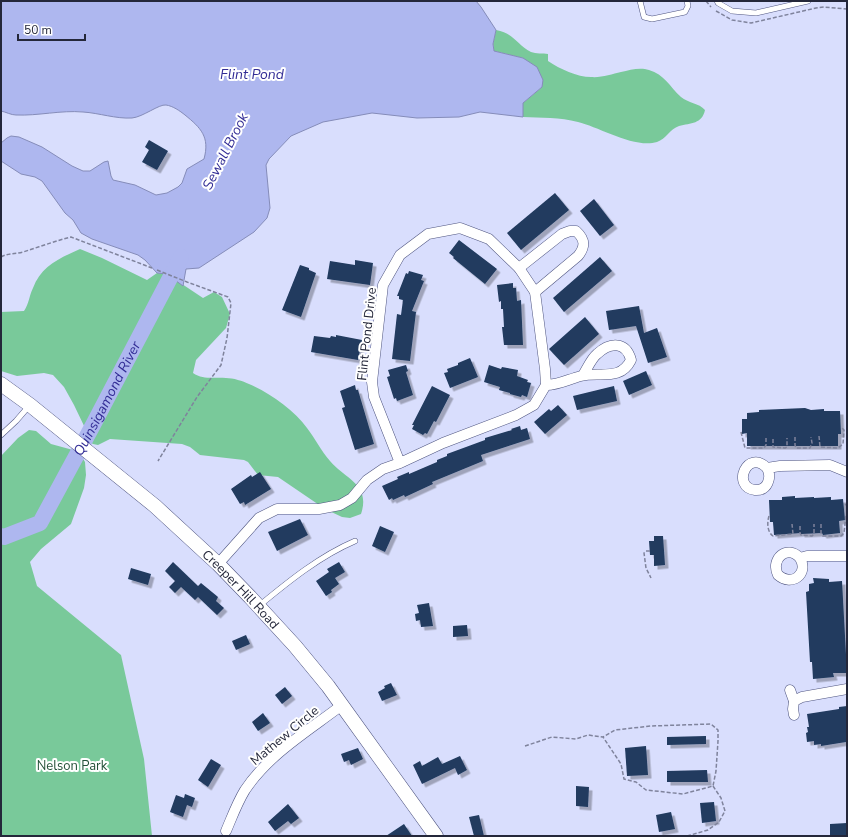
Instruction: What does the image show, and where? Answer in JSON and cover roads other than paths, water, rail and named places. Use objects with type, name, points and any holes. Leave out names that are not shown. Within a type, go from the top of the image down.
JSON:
[{"type":"street","name":"Flint Pond Drive","points":[[400,463],[374,397],[372,382],[383,285],[400,255],[428,234],[460,228],[489,239],[519,268],[535,292],[546,386]]},
{"type":"street","points":[[519,268],[562,234],[576,230],[580,234],[585,245],[582,251],[535,292]]},
{"type":"street","points":[[218,564],[259,518],[277,509],[319,509],[340,505],[352,498],[367,480],[383,469],[400,463],[443,443],[518,415],[534,405],[546,386],[556,385],[583,375]]},
{"type":"street","name":"Creeper Hill Road","points":[[1,384],[30,405],[155,506],[218,564],[259,606],[298,650],[342,705],[436,836]]},
{"type":"street","points":[[767,468],[780,466],[830,465],[847,472]]},
{"type":"street","points":[[800,558],[807,556],[847,556]]},
{"type":"street","points":[[794,701],[802,697],[847,689]]},
{"type":"street","points":[[790,690],[794,701],[794,715]]},
{"type":"street","name":"Mathew Circle","points":[[226,831],[237,806],[257,774],[287,746],[342,705]]},
{"type":"lane","points":[[641,1],[644,17],[652,19],[685,12],[688,6],[687,1]]},
{"type":"lane","points":[[717,1],[732,11],[756,13],[808,1]]},
{"type":"lane","points":[[1,435],[30,405]]},
{"type":"lane","points":[[259,606],[315,564],[342,546],[355,540]]},
{"type":"water","name":"Flint Pond","points":[[1,1],[476,1],[496,30],[493,44],[494,51],[523,58],[537,67],[543,80],[542,87],[523,103],[523,117],[480,112],[459,117],[417,118],[372,113],[323,122],[291,136],[269,159],[266,165],[270,208],[267,218],[254,232],[199,268],[186,269],[183,286],[167,274],[157,273],[138,255],[92,239],[81,233],[73,220],[65,213],[42,181],[35,177],[21,174],[1,161],[1,143],[11,136],[19,137],[42,147],[72,166],[83,171],[90,171],[108,161],[113,180],[135,185],[156,195],[167,193],[178,187],[182,183],[187,169],[204,159],[206,145],[200,129],[183,113],[166,105],[159,106],[132,118],[120,118],[83,112],[12,115],[1,111]]},
{"type":"waterway","name":"Quinsigamond River","points":[[1,536],[4,537],[40,523],[181,257]]},
{"type":"water label","name":"Sewall Brook","points":[[225,151]]},
{"type":"park label","name":"Nelson Park","points":[[72,765]]}]
